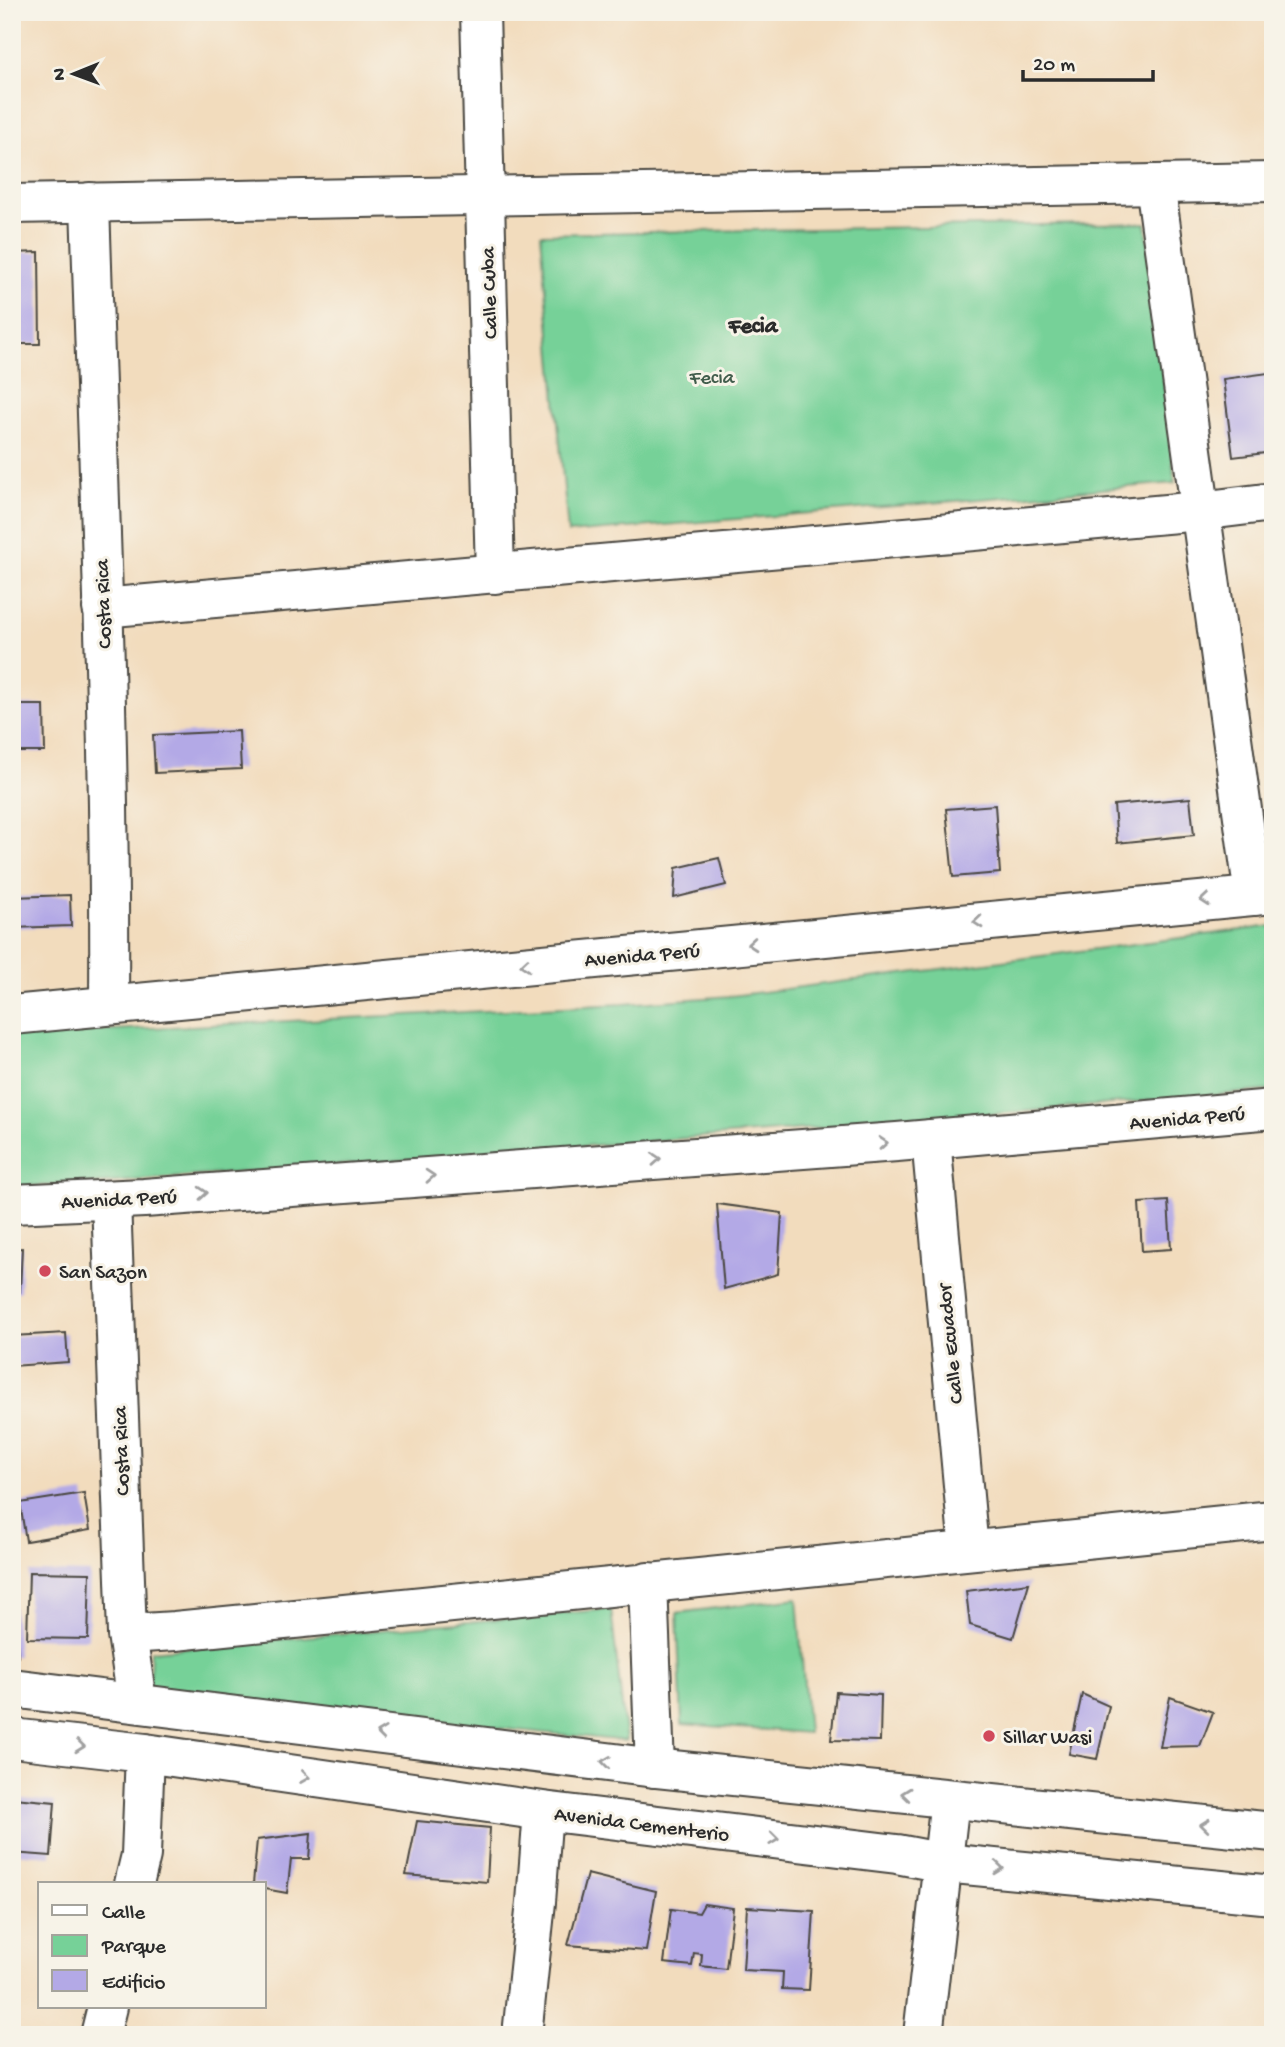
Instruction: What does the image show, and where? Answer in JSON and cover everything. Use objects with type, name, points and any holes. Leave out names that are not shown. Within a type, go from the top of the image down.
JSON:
[{"type":"street","name":"Calle Cuba","points":[[480,12],[495,573]]},
{"type":"street","points":[[12,204],[1273,183]]},
{"type":"street","points":[[1154,184],[1200,511],[1263,895]]},
{"type":"street","name":"Costa Rica","points":[[90,202],[102,608],[109,927],[108,1005]]},
{"type":"street","points":[[102,608],[1200,511],[1273,502]]},
{"type":"street","name":"Avenida Perú","points":[[12,1015],[1263,895]]},
{"type":"street","name":"Avenida Perú","points":[[12,1204],[111,1200],[931,1139],[1273,1109]]},
{"type":"street","name":"Calle Ecuador","points":[[931,1139],[970,1550]]},
{"type":"street","name":"Costa Rica","points":[[111,1200],[127,1634],[137,1702]]},
{"type":"street","points":[[127,1634],[1273,1520]]},
{"type":"street","points":[[648,1582],[654,1768]]},
{"type":"street","points":[[12,1688],[654,1768],[1273,1832]]},
{"type":"street","name":"Avenida Cementerio","points":[[12,1738],[145,1753],[543,1811],[944,1863],[1273,1895]]},
{"type":"street","points":[[134,1882],[141,1855],[145,1753]]},
{"type":"street","points":[[923,2035],[950,1799]]},
{"type":"street","points":[[522,2035],[543,1811]]},
{"type":"street","points":[[100,2035],[107,2008]]},
{"type":"green space","name":"Fecia","points":[[1146,223],[1175,483],[568,533],[541,234]]},
{"type":"green space","points":[[1273,926],[1273,1090],[960,1117],[78,1185],[12,1186],[12,1035],[623,1004],[731,996]]},
{"type":"green space","points":[[797,1598],[808,1733],[682,1724],[677,1613]]},
{"type":"green space","points":[[611,1609],[626,1741],[149,1693],[151,1651]]},
{"type":"building","points":[[39,252],[40,344],[12,344],[12,253]]},
{"type":"building","points":[[1268,373],[1273,407],[1273,452],[1233,457],[1223,379]]},
{"type":"building","points":[[12,705],[44,705],[45,752],[12,752]]},
{"type":"building","points":[[239,731],[241,769],[155,773],[153,735]]},
{"type":"building","points":[[1190,798],[1194,835],[1117,843],[1114,805]]},
{"type":"building","points":[[995,805],[1000,873],[953,877],[946,809]]},
{"type":"building","points":[[719,858],[726,885],[674,898],[676,868]]},
{"type":"building","points":[[70,895],[71,926],[12,928],[12,897]]},
{"type":"building","points":[[1168,1201],[1171,1249],[1142,1251],[1139,1203]]},
{"type":"building","points":[[717,1204],[782,1213],[778,1274],[724,1289]]},
{"type":"building","points":[[22,1248],[20,1292],[12,1292],[12,1249]]},
{"type":"building","points":[[66,1333],[68,1362],[12,1366],[12,1336]]},
{"type":"building","points":[[84,1493],[90,1530],[26,1541],[20,1503]]},
{"type":"building","points":[[29,1572],[90,1573],[88,1639],[27,1638]]},
{"type":"building","points":[[1029,1583],[1013,1638],[970,1625],[966,1591]]},
{"type":"building","points":[[14,1604],[18,1656],[12,1656]]},
{"type":"building","points":[[836,1692],[881,1695],[880,1741],[831,1740]]},
{"type":"building","points":[[1082,1694],[1109,1706],[1097,1759],[1069,1754]]},
{"type":"building","points":[[1170,1697],[1213,1712],[1200,1746],[1160,1747]]},
{"type":"building","points":[[14,1798],[55,1802],[51,1856],[12,1853]]},
{"type":"building","points":[[417,1821],[490,1828],[487,1882],[406,1875]]},
{"type":"building","points":[[311,1833],[309,1859],[291,1859],[287,1893],[266,1889],[266,1882],[253,1882],[257,1840]]},
{"type":"building","points":[[587,1874],[656,1891],[646,1951],[568,1945]]},
{"type":"building","points":[[704,1904],[733,1908],[726,1969],[701,1966],[702,1954],[694,1953],[692,1966],[664,1963],[671,1909],[699,1913]]},
{"type":"building","points":[[747,1907],[814,1911],[809,1990],[782,1989],[783,1972],[743,1970]]},
{"type":"place","name":"San Sazon","points":[[45,1271]]},
{"type":"place","name":"Sillar Wasi","points":[[989,1736]]},
{"type":"district","name":"Fecia","points":[[753,324]]}]
